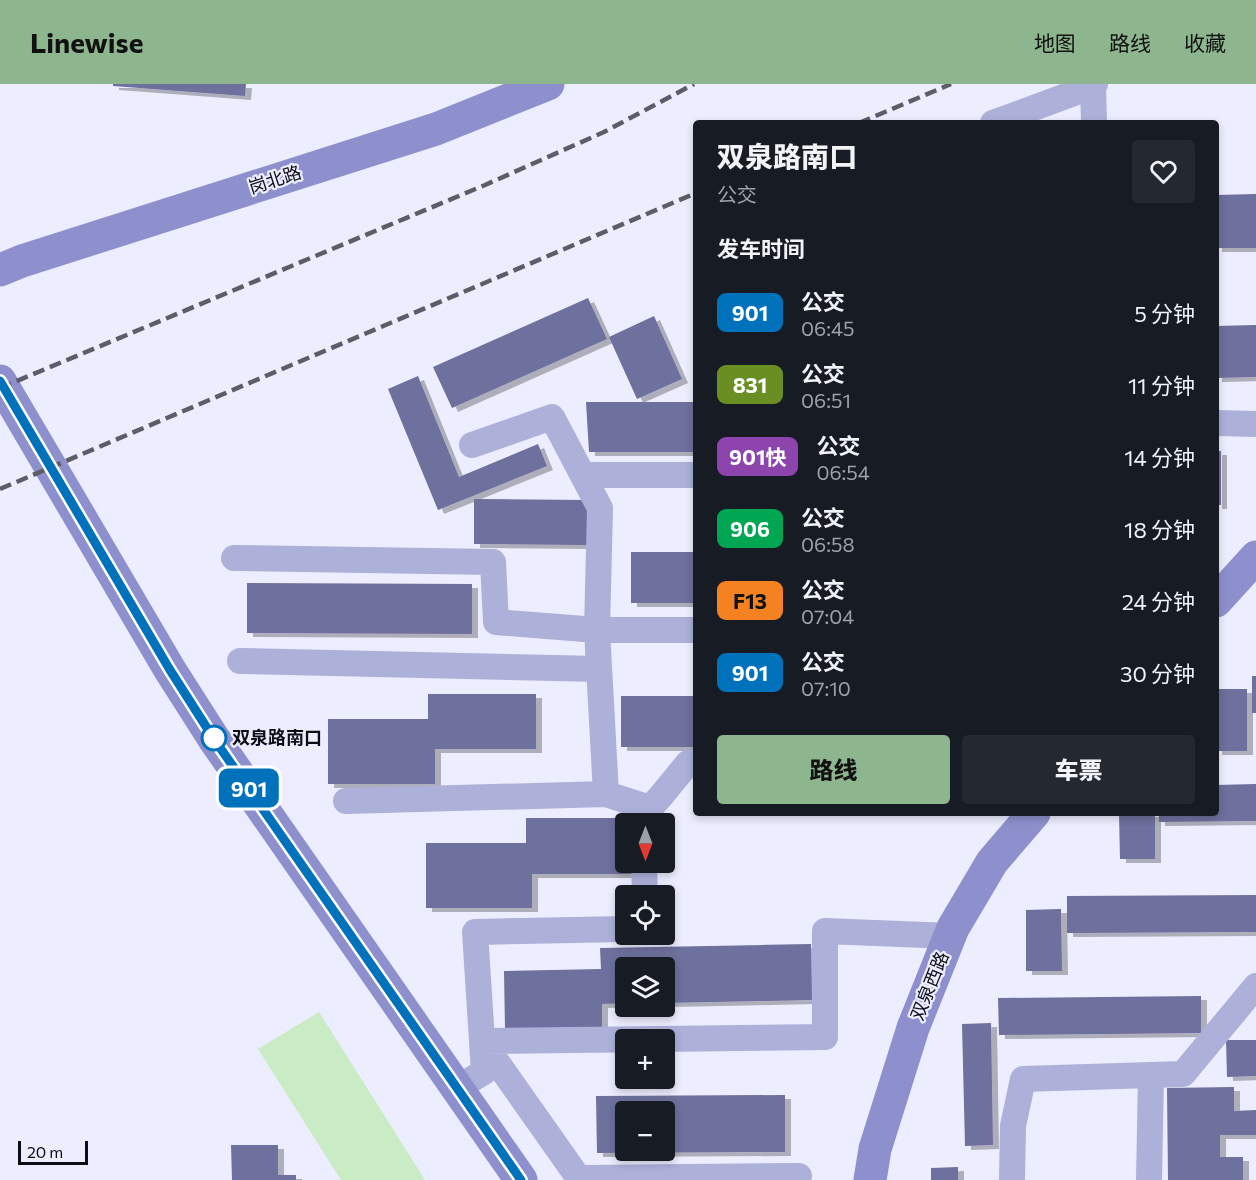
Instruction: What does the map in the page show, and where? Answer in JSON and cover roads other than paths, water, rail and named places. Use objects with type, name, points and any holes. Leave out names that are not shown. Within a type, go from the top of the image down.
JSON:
[{"type":"main road","name":"岗北路","points":[[0,270],[435,129],[548,84]]},
{"type":"main road","points":[[0,381],[170,670],[214,739],[521,1180]]},
{"type":"main road","points":[[1219,598],[1256,557]]},
{"type":"main road","name":"双泉西路","points":[[870,1180],[875,1149],[913,1028],[952,928],[992,862],[1031,816]]},
{"type":"street","points":[[1001,120],[1094,85],[1094,120]]},
{"type":"street","points":[[472,445],[552,417],[600,508],[597,630],[606,794]]},
{"type":"street","points":[[1219,423],[1256,424]]},
{"type":"street","points":[[583,475],[693,475]]},
{"type":"street","points":[[234,558],[493,562],[496,622],[597,630],[693,630]]},
{"type":"street","points":[[240,661],[599,669]]},
{"type":"street","points":[[649,813],[688,763],[693,763]]},
{"type":"street","points":[[346,801],[606,794],[641,813]]},
{"type":"street","points":[[457,1088],[484,1072],[475,932],[615,929]]},
{"type":"street","points":[[482,1041],[825,1037],[825,931],[950,936]]},
{"type":"street","points":[[1012,1180],[1013,1125],[1023,1079],[1183,1074],[1255,988]]},
{"type":"street","points":[[482,1041],[582,1180],[587,1178],[799,1176]]},
{"type":"street","points":[[1149,1180],[1151,1075]]},
{"type":"railway","points":[[0,388],[485,185],[604,132],[694,84]]},
{"type":"railway","points":[[866,120],[951,84]]},
{"type":"railway","points":[[0,489],[693,194]]},
{"type":"place","name":"双泉路南口","points":[[214,738]]}]
